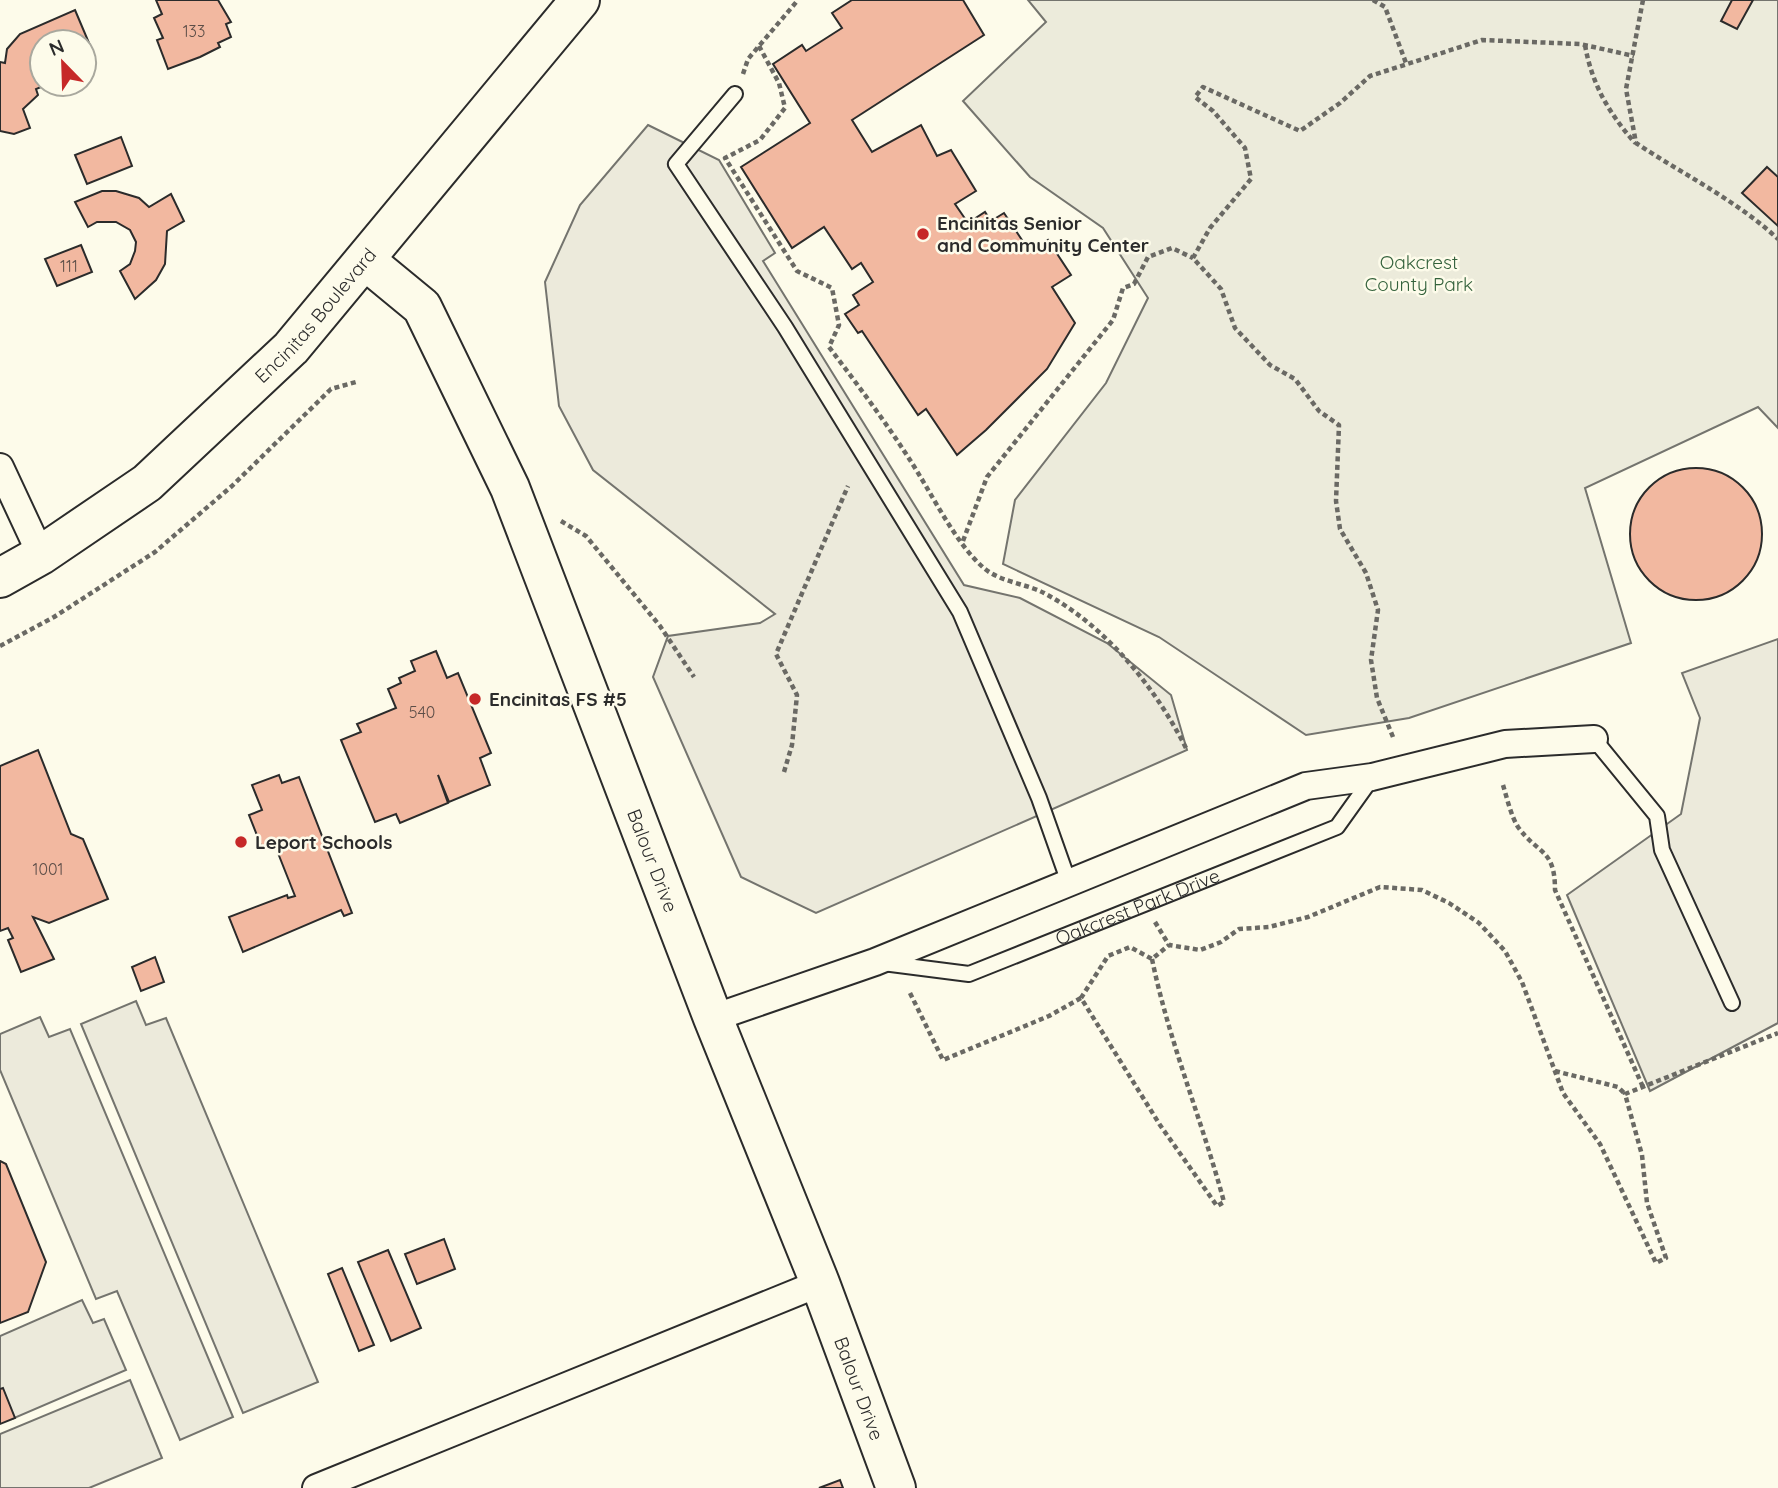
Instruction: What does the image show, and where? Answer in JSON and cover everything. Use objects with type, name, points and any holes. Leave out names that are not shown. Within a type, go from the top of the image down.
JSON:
[{"type":"street","name":"Encinitas Boulevard","points":[[0,578],[41,555],[146,483],[291,348],[580,0]]},
{"type":"street","name":"Balour Drive","points":[[365,260],[422,307],[510,488],[713,1018],[820,1283],[896,1488]]},
{"type":"street","points":[[0,467],[41,555]]},
{"type":"street","name":"Oakcrest Park Drive","points":[[713,1018],[875,962],[1068,880],[1306,786],[1373,777],[1505,744],[1594,739]]},
{"type":"street","points":[[316,1488],[820,1283]]},
{"type":"lane","points":[[736,94],[676,164],[785,327],[960,612],[1039,798],[1068,880]]},
{"type":"lane","points":[[1594,739],[1657,816],[1662,850],[1732,1003]]},
{"type":"lane","name":"Oakcrest Park Drive","points":[[875,962],[969,974],[1337,827],[1373,777]]},
{"type":"path","points":[[736,94],[748,59],[799,0]]},
{"type":"path","points":[[1373,0],[1385,7],[1406,63]]},
{"type":"path","points":[[1636,144],[1626,89],[1643,0]]},
{"type":"path","points":[[1193,258],[1210,228],[1251,179],[1245,148],[1195,97],[1203,87],[1300,131],[1340,103],[1370,76],[1482,40],[1585,46],[1634,55]]},
{"type":"path","points":[[759,46],[779,83],[785,108],[760,140],[725,158],[797,271],[832,288],[838,325],[830,347],[907,456],[963,542],[986,570],[1044,593],[1079,616],[1124,657],[1168,712],[1186,748]]},
{"type":"path","points":[[1585,46],[1590,74],[1604,103],[1636,144],[1696,183],[1748,211],[1778,239]]},
{"type":"path","points":[[963,542],[987,477],[1113,320],[1123,288],[1134,284],[1148,257],[1172,248],[1193,258],[1221,289],[1235,328],[1270,365],[1295,379],[1319,411],[1339,425],[1336,501],[1340,529],[1366,573],[1378,610],[1371,660],[1377,698],[1393,737]]},
{"type":"path","points":[[0,646],[54,617],[155,552],[232,486],[331,389],[356,382]]},
{"type":"path","points":[[784,772],[792,745],[797,695],[776,654],[848,485]]},
{"type":"path","points":[[554,517],[586,536],[660,626],[694,677]]},
{"type":"path","points":[[1503,785],[1518,826],[1542,849],[1555,869],[1555,890],[1643,1087]]},
{"type":"path","points":[[1152,959],[1169,945],[1200,950],[1221,942],[1239,929],[1269,927],[1308,917],[1380,887],[1422,890],[1449,903],[1479,923],[1505,951],[1522,982],[1563,1093],[1600,1144],[1656,1263],[1666,1258],[1647,1203],[1642,1155],[1625,1094],[1618,1087],[1555,1070]]},
{"type":"path","points":[[1153,919],[1169,945]]},
{"type":"path","points":[[910,993],[943,1060],[1049,1016],[1082,998],[1108,956],[1130,947],[1152,959],[1165,1020],[1212,1155],[1224,1202],[1217,1206],[1160,1125],[1082,998]]},
{"type":"path","points":[[1625,1094],[1778,1033]]},
{"type":"green space","name":"Oakcrest County Park","points":[[1028,0],[1778,0],[1778,428],[1758,407],[1585,488],[1631,643],[1409,718],[1306,735],[1159,637],[1003,564],[1015,500],[1106,383],[1148,298],[1103,228],[1030,177],[963,101],[1046,22]]},
{"type":"shaded area","points":[[648,125],[719,160],[775,253],[763,261],[964,585],[1020,598],[1107,643],[1171,695],[1187,750],[816,913],[741,877],[653,677],[668,636],[760,623],[775,614],[593,470],[559,406],[545,282],[580,205]]},
{"type":"shaded area","points":[[1778,639],[1778,1023],[1650,1091],[1567,895],[1681,814],[1700,718],[1682,673]]},
{"type":"shaded area","points":[[136,1001],[146,1025],[166,1018],[318,1382],[243,1413],[81,1024]]},
{"type":"shaded area","points":[[40,1017],[49,1037],[70,1029],[233,1417],[180,1440],[117,1291],[96,1299],[0,1070],[0,1034]]},
{"type":"shaded area","points":[[82,1300],[93,1323],[104,1319],[126,1370],[12,1419],[0,1392],[0,1336]]},
{"type":"shaded area","points":[[130,1380],[162,1458],[89,1488],[0,1488],[0,1434]]},
{"type":"building","points":[[156,0],[218,0],[231,22],[226,24],[231,37],[218,43],[220,47],[168,69],[157,40],[163,38],[154,18],[162,14]]},
{"type":"building","name":"Encinitas Senior and Community Center","points":[[852,0],[963,0],[984,35],[852,120],[872,152],[921,125],[937,156],[951,150],[976,191],[955,204],[968,223],[985,212],[991,221],[1004,213],[1030,252],[1048,240],[1071,275],[1052,287],[1075,323],[1047,369],[957,455],[926,409],[918,415],[862,331],[858,333],[845,314],[859,305],[853,295],[873,282],[861,263],[852,269],[824,227],[792,248],[741,167],[810,123],[773,64],[802,45],[806,51],[842,28],[832,13]]},
{"type":"building","points":[[1732,0],[1753,0],[1737,29],[1721,21]]},
{"type":"building","points":[[75,10],[83,28],[34,28]]},
{"type":"building","points":[[28,31],[28,98],[35,98],[23,109],[30,128],[14,134],[0,131],[0,62],[5,63],[7,49],[20,34]]},
{"type":"building","points":[[121,137],[132,166],[87,184],[75,155]]},
{"type":"building","points":[[1767,167],[1778,177],[1778,226],[1742,193]]},
{"type":"building","points":[[102,191],[116,191],[139,198],[149,207],[171,194],[184,221],[167,231],[165,264],[156,280],[135,299],[120,271],[130,264],[135,251],[136,242],[130,230],[116,222],[97,222],[88,227],[75,202]]},
{"type":"building","points":[[81,245],[92,272],[57,286],[45,259]]},
{"type":"building","points":[[1696,468],[1721,473],[1743,487],[1757,509],[1762,534],[1757,559],[1743,581],[1721,595],[1696,600],[1671,595],[1649,581],[1635,559],[1630,534],[1635,509],[1649,487],[1671,473]]},
{"type":"building","points":[[436,651],[447,678],[458,673],[491,753],[480,758],[490,785],[449,802],[438,775],[448,803],[400,823],[396,814],[375,822],[341,740],[361,732],[357,724],[396,708],[388,689],[401,683],[399,678],[415,671],[411,661]]},
{"type":"building","points":[[38,750],[71,834],[83,839],[108,899],[49,923],[33,917],[54,959],[21,972],[8,940],[13,938],[8,928],[0,931],[0,766]]},
{"type":"building","points":[[279,775],[282,783],[299,777],[352,913],[344,916],[341,910],[243,952],[229,917],[287,895],[288,898],[295,896],[274,843],[262,848],[249,815],[262,810],[252,785]]},
{"type":"building","points":[[155,957],[164,982],[141,991],[132,967]]},
{"type":"building","points":[[0,1161],[6,1164],[46,1262],[28,1312],[0,1323]]},
{"type":"building","points":[[444,1239],[455,1269],[417,1284],[405,1254]]},
{"type":"building","points":[[388,1250],[421,1328],[391,1341],[358,1262]]},
{"type":"building","points":[[342,1268],[374,1345],[359,1351],[328,1274]]},
{"type":"building","points":[[3,1388],[15,1418],[0,1424],[0,1389]]},
{"type":"building","points":[[840,1480],[843,1488],[819,1488]]},
{"type":"place","name":"Encinitas Senior and Community Center","points":[[923,234]]},
{"type":"place","name":"Encinitas FS #5","points":[[475,699]]},
{"type":"place","name":"Leport Schools","points":[[241,842]]}]
